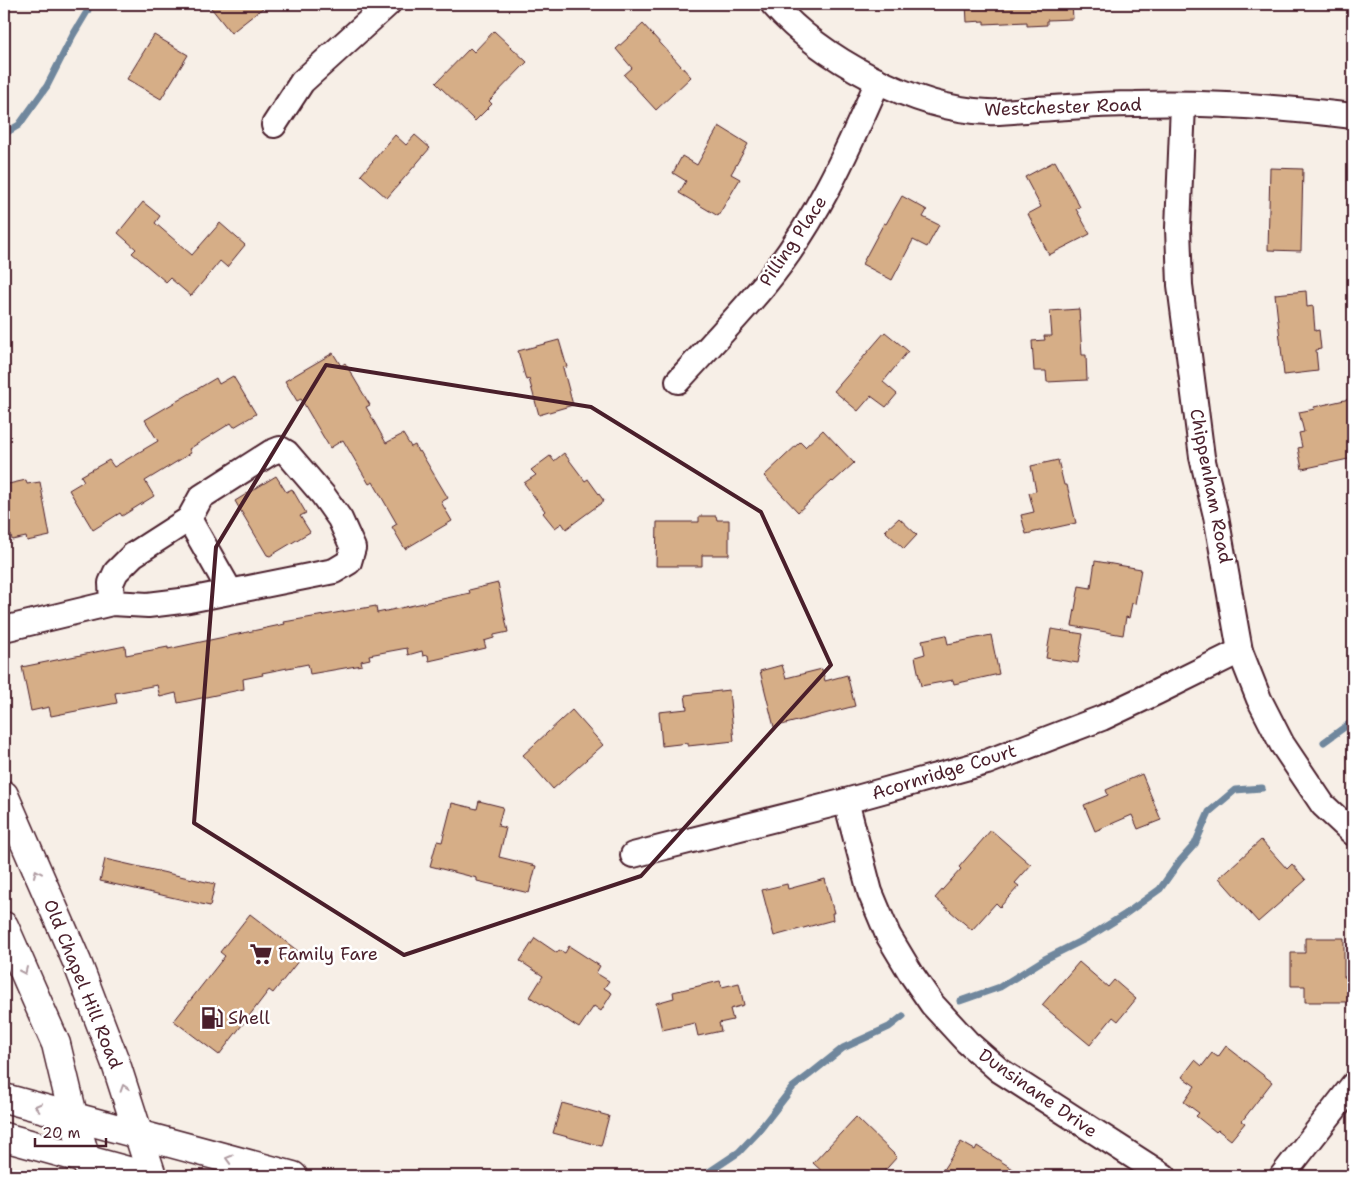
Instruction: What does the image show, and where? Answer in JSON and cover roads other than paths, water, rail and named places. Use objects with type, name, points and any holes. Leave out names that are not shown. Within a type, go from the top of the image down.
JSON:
[{"type":"main road","name":"Old Chapel Hill Road","points":[[4,796],[77,962],[116,1064],[152,1176]]},
{"type":"main road","points":[[4,926],[56,1044],[73,1116],[89,1168]]},
{"type":"main road","points":[[4,1098],[293,1176]]},
{"type":"main road","points":[[4,1137],[89,1168],[146,1176]]},
{"type":"street","points":[[274,125],[302,82],[388,4]]},
{"type":"street","name":"Westchester Road","points":[[773,4],[810,38],[847,64],[878,81],[921,99],[947,107],[988,112],[1094,105],[1183,104],[1247,106],[1353,116]]},
{"type":"street","name":"Pilling Place","points":[[678,381],[766,284],[800,235],[827,191],[878,81]]},
{"type":"street","name":"Chippenham Road","points":[[1183,104],[1178,228],[1180,285],[1202,457],[1216,516],[1240,650],[1259,699],[1282,744],[1323,805],[1353,833]]},
{"type":"street","points":[[4,629],[112,604],[148,605],[189,600],[334,571],[349,562],[353,548],[340,519],[323,495],[287,453],[280,449],[270,453],[201,497],[189,519],[133,554],[116,572],[111,583],[112,604]]},
{"type":"street","points":[[189,519],[230,591]]},
{"type":"street","name":"Acornridge Court","points":[[633,855],[846,802],[987,762],[1052,738],[1142,700],[1240,650]]},
{"type":"street","name":"Dunsinane Drive","points":[[846,802],[874,900],[888,935],[932,1004],[967,1042],[999,1070],[1164,1176]]},
{"type":"street","points":[[1282,1176],[1353,1085]]},
{"type":"waterway","points":[[4,134],[19,125],[47,86],[88,10],[89,4]]},
{"type":"waterway","points":[[1324,742],[1353,721]]},
{"type":"waterway","points":[[960,1001],[1000,987],[1045,959],[1087,938],[1124,915],[1160,889],[1179,862],[1195,844],[1209,812],[1235,790],[1262,788]]},
{"type":"waterway","points":[[700,1176],[739,1152],[758,1132],[793,1087],[843,1048],[889,1027],[903,1016]]},
{"type":"place","name":"Family Fare","points":[[261,954]]},
{"type":"place","name":"Shell","points":[[212,1018]]}]
